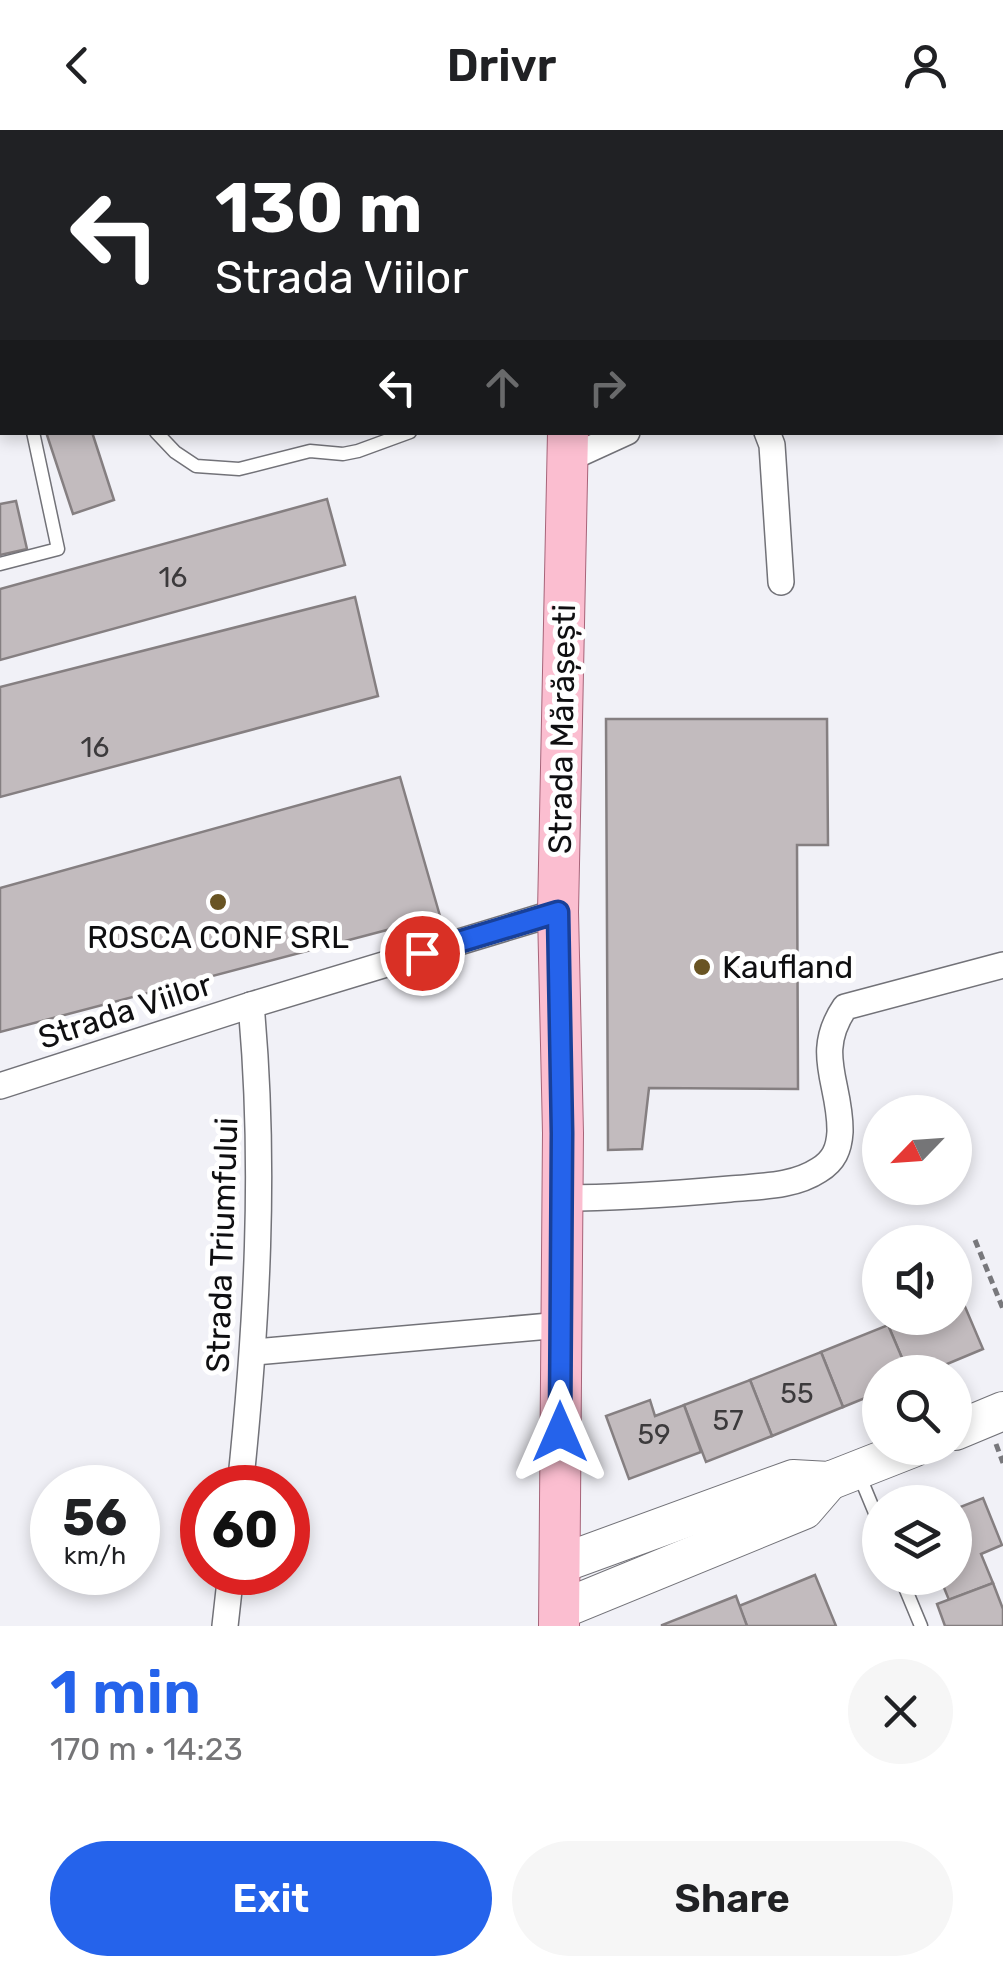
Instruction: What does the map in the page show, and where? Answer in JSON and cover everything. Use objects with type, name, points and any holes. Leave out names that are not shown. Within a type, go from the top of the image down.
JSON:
[{"type":"main road","name":"Strada Mărășești","points":[[560,1618],[562,1198],[558,912],[568,446]]},
{"type":"main road","points":[[972,1423],[1003,1411]]},
{"type":"main road","points":[[560,1618],[804,1510],[844,1476],[871,1465]]},
{"type":"main road","points":[[560,1564],[792,1479],[844,1476]]},
{"type":"street","points":[[568,446],[614,435]]},
{"type":"street","points":[[768,435],[781,582]]},
{"type":"street","name":"Strada Viilor","points":[[0,1086],[252,1004],[558,912]]},
{"type":"street","points":[[562,1198],[637,1198],[794,1182],[822,1169],[837,1153],[840,1130],[829,1049],[832,1026],[845,1007],[1003,965]]},
{"type":"street","name":"Strada Triumfului","points":[[243,1465],[255,1352],[260,1180],[252,1004]]},
{"type":"street","points":[[255,1352],[560,1324]]},
{"type":"street","points":[[225,1626],[228,1595]]},
{"type":"lane","points":[[0,564],[58,549],[34,435]]},
{"type":"lane","points":[[159,435],[196,466],[239,469],[310,451],[358,451],[402,435]]},
{"type":"lane","points":[[844,1476],[862,1500]]},
{"type":"lane","points":[[908,1595],[921,1626]]},
{"type":"path","points":[[974,1240],[1003,1309]]},
{"type":"building","points":[[47,435],[93,435],[114,500],[73,514]]},
{"type":"building","points":[[327,499],[345,565],[0,660],[0,589]]},
{"type":"building","points":[[16,501],[27,549],[0,555],[0,504]]},
{"type":"building","points":[[355,597],[378,696],[0,797],[0,687]]},
{"type":"building","name":"Kaufland","points":[[606,719],[827,719],[828,845],[797,845],[798,1089],[649,1088],[642,1149],[608,1150]]},
{"type":"building","name":"ROSCA CONF SRL","points":[[400,777],[440,916],[0,1032],[0,888]]},
{"type":"building","points":[[972,1323],[983,1349],[969,1355],[901,1355],[892,1335],[972,1335]]},
{"type":"building","points":[[863,1335],[892,1335],[901,1355],[862,1355],[862,1399],[843,1407],[821,1352]]},
{"type":"building","points":[[821,1352],[843,1407],[772,1436],[750,1380]]},
{"type":"building","points":[[750,1380],[772,1436],[706,1462],[684,1405]]},
{"type":"building","points":[[650,1400],[655,1416],[684,1405],[701,1452],[629,1479],[606,1416]]},
{"type":"building","points":[[983,1498],[1002,1545],[981,1554],[993,1583],[972,1591],[972,1502]]},
{"type":"building","points":[[815,1575],[836,1626],[747,1626],[739,1606]]},
{"type":"building","points":[[993,1583],[1003,1609],[1003,1626],[945,1626],[937,1604],[972,1595],[972,1591]]},
{"type":"building","points":[[736,1596],[747,1626],[662,1626],[662,1625]]},
{"type":"place","name":"ROSCA CONF SRL","points":[[218,902]]},
{"type":"place","name":"Kaufland","points":[[702,967]]},
{"type":"route","points":[[422,953],[558,912],[562,1133],[560,1432]]}]
